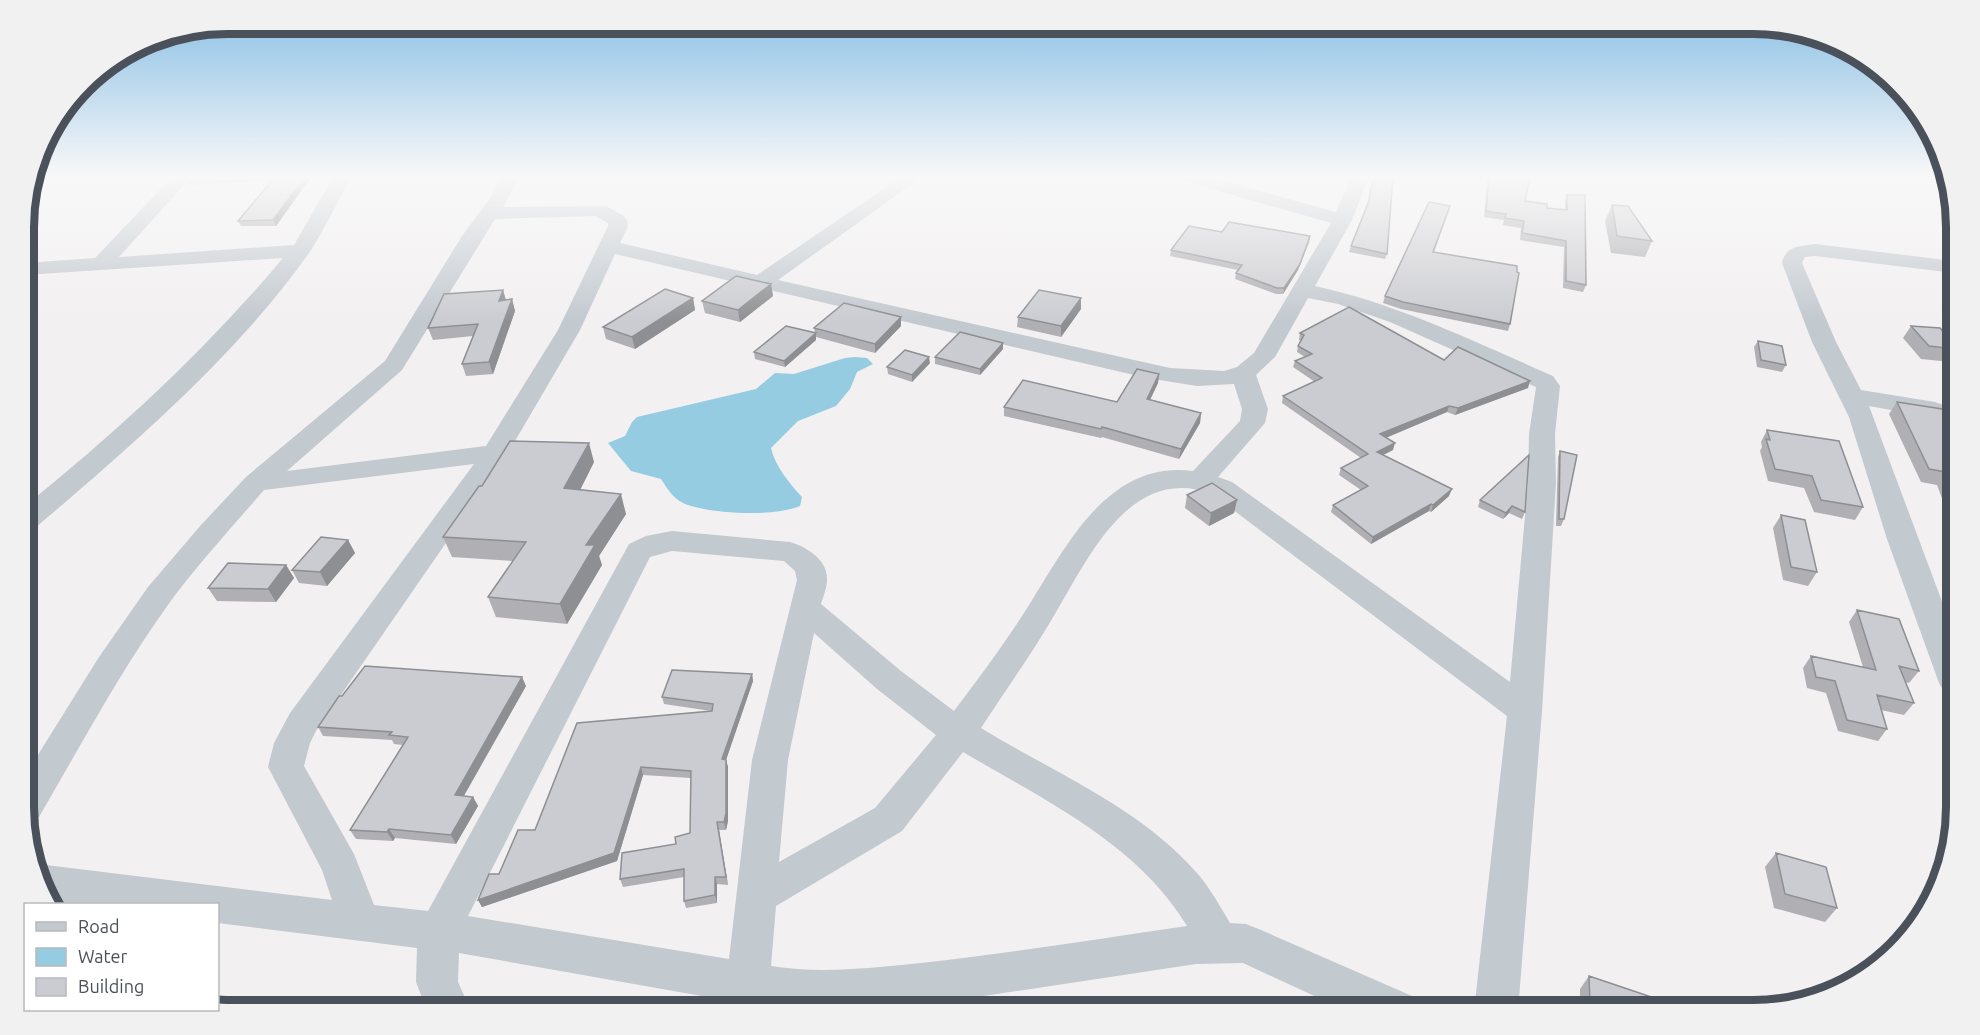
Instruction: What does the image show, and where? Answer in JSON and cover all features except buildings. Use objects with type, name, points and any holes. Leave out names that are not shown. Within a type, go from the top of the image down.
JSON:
[{"type":"street","points":[[102,263],[137,225]]},
{"type":"street","points":[[34,513],[103,457],[215,348],[300,251],[315,225]]},
{"type":"street","points":[[34,793],[111,666],[159,595],[211,532],[256,483],[394,365],[481,225]]},
{"type":"street","points":[[360,922],[340,866],[286,767],[292,743],[302,723],[495,453],[569,330],[618,225]]},
{"type":"street","points":[[761,282],[843,225]]},
{"type":"street","points":[[609,247],[1147,371],[1192,378],[1221,378],[1243,373],[1263,357],[1339,225]]},
{"type":"street","points":[[1946,266],[1815,250],[1799,252],[1793,257],[1792,263],[1820,332],[1862,417],[1902,539],[1946,656]]},
{"type":"street","points":[[35,268],[300,251]]},
{"type":"street","points":[[1303,290],[1344,299],[1398,317],[1547,384],[1525,711],[1497,1000]]},
{"type":"street","points":[[1201,479],[1252,423],[1255,409],[1243,373]]},
{"type":"street","points":[[1851,396],[1946,412]]},
{"type":"street","points":[[256,483],[495,453]]},
{"type":"street","points":[[756,896],[891,817],[960,732],[1029,630],[1068,562],[1116,506],[1139,490],[1161,480],[1201,479],[1222,488],[1525,711]]},
{"type":"street","points":[[444,1000],[437,982],[438,932],[639,551],[656,543],[672,542],[790,552],[809,567],[812,580],[770,760],[748,983]]},
{"type":"street","points":[[805,607],[904,693],[960,732],[1108,820],[1166,868],[1183,887],[1219,942]]},
{"type":"street","points":[[50,884],[186,903]]},
{"type":"street","points":[[219,905],[438,932],[799,992],[954,979],[1219,942],[1246,944],[1372,1000]]},
{"type":"street","points":[[934,1000],[954,979]]},
{"type":"water","points":[[855,357],[867,358],[873,364],[857,372],[850,389],[836,406],[798,421],[771,448],[779,468],[802,497],[800,506],[775,512],[744,513],[714,511],[688,505],[676,498],[661,479],[631,471],[608,443],[625,436],[637,417],[756,389],[775,373],[794,374]]}]
